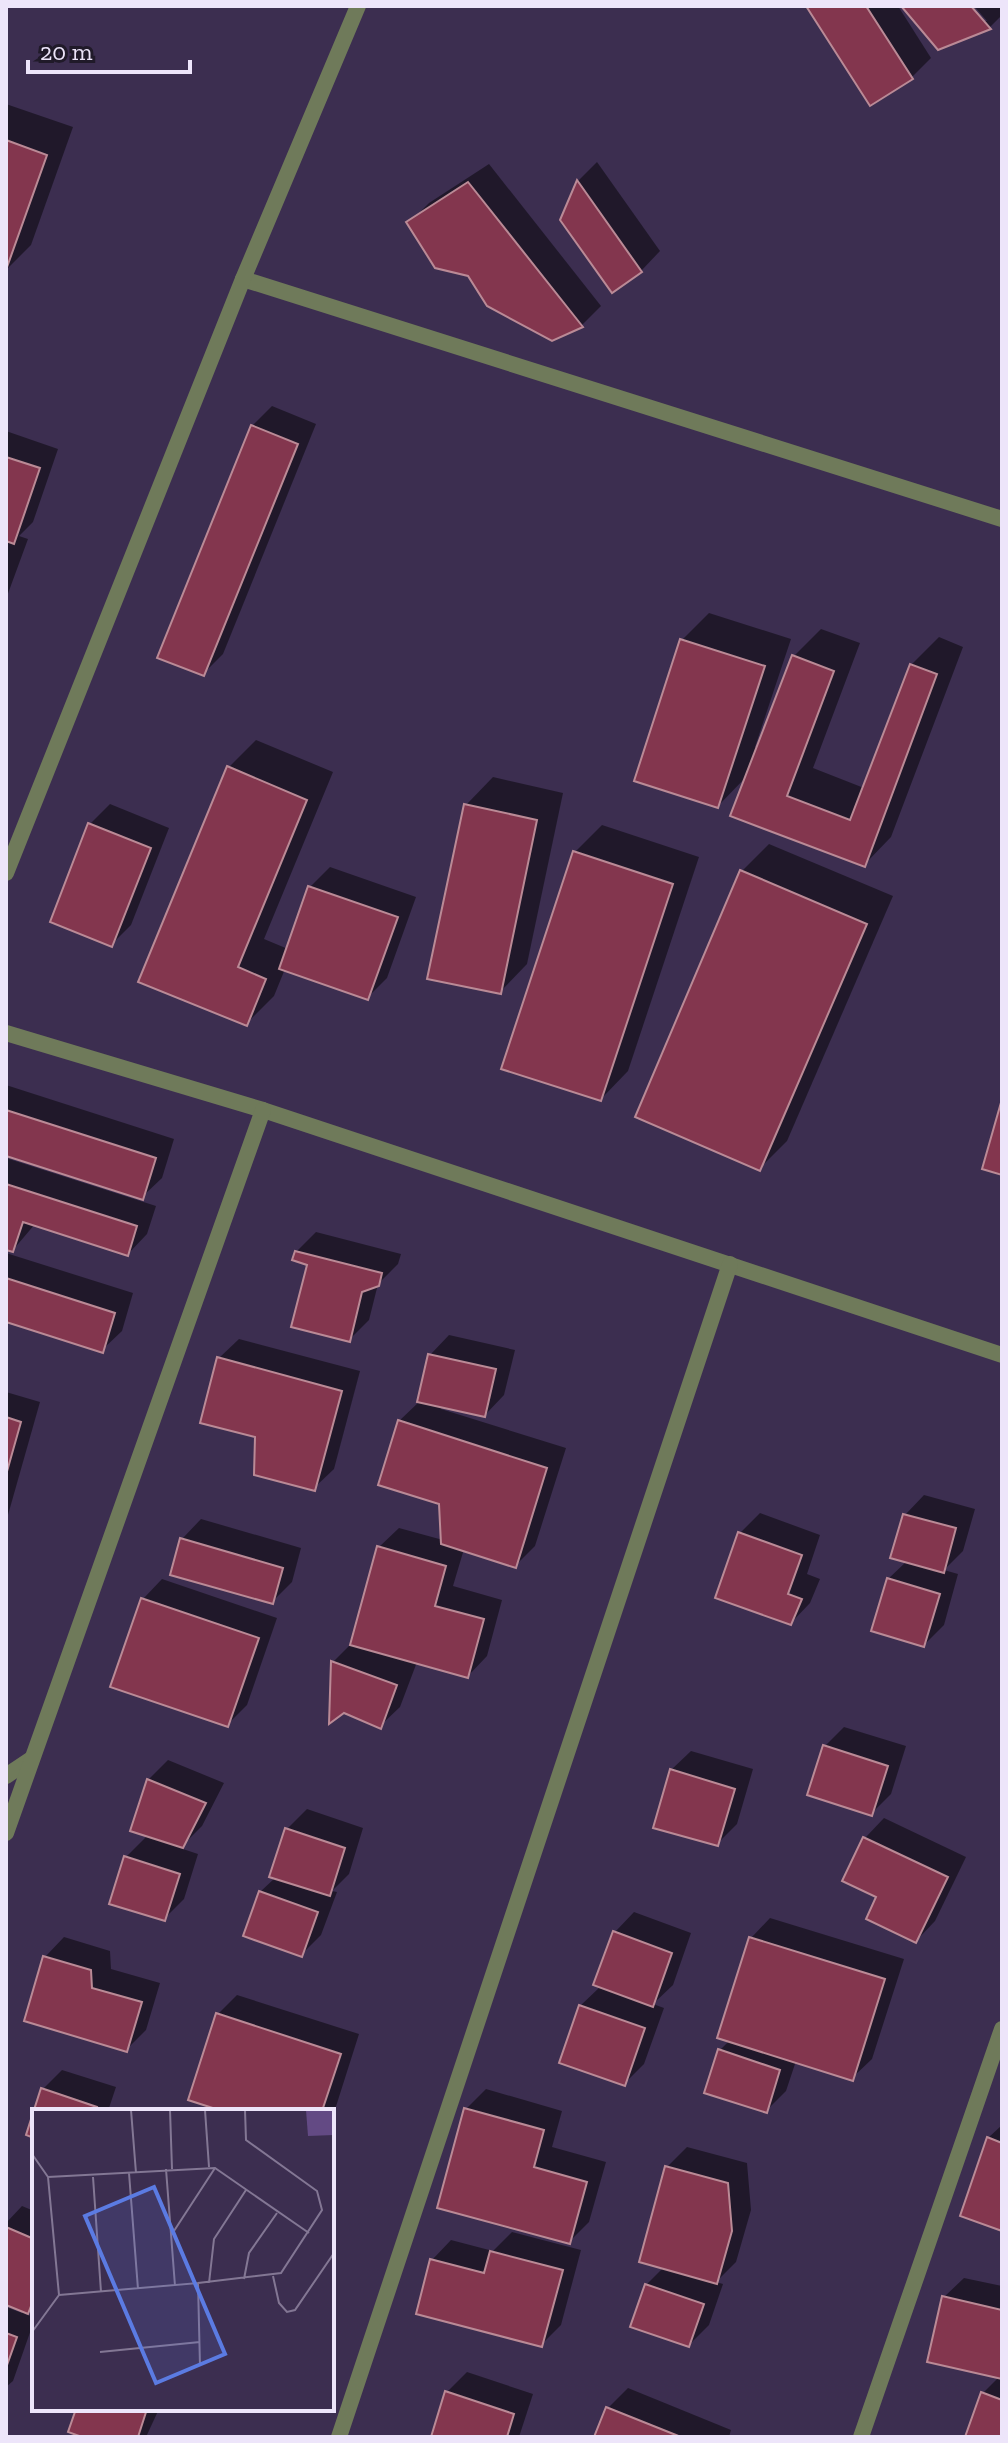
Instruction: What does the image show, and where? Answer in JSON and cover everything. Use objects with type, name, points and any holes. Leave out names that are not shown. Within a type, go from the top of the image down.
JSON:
[{"type":"street","points":[[6,873],[243,279],[358,6]]},
{"type":"street","points":[[243,279],[1002,519]]},
{"type":"street","points":[[6,1033],[263,1110],[1002,1355]]},
{"type":"street","points":[[6,1833],[263,1110]]},
{"type":"street","points":[[339,2437],[730,1264]]},
{"type":"street","points":[[6,1776],[30,1760]]},
{"type":"street","points":[[861,2437],[1002,2029]]},
{"type":"building","points":[[806,6],[866,6],[913,79],[870,106]]},
{"type":"building","points":[[901,6],[971,6],[991,29],[938,50]]},
{"type":"building","points":[[6,140],[47,155],[6,270]]},
{"type":"building","points":[[577,180],[642,272],[612,293],[560,220]]},
{"type":"building","points":[[468,182],[583,327],[552,341],[487,306],[468,276],[435,268],[406,222]]},
{"type":"building","points":[[251,425],[298,444],[204,676],[157,658]]},
{"type":"building","points":[[6,457],[40,468],[14,544],[6,541]]},
{"type":"building","points":[[680,639],[765,666],[718,808],[634,781]]},
{"type":"building","points":[[792,655],[834,671],[787,796],[850,820],[910,664],[937,674],[865,867],[730,816]]},
{"type":"building","points":[[227,766],[307,800],[238,967],[266,979],[247,1026],[138,982]]},
{"type":"building","points":[[464,804],[537,820],[501,994],[427,979]]},
{"type":"building","points":[[88,823],[151,848],[112,947],[50,922]]},
{"type":"building","points":[[573,851],[673,884],[601,1101],[501,1069]]},
{"type":"building","points":[[740,870],[867,924],[760,1171],[635,1117]]},
{"type":"building","points":[[308,886],[398,917],[368,1000],[279,969]]},
{"type":"building","points":[[1002,1099],[1002,1175],[982,1169]]},
{"type":"building","points":[[6,1110],[156,1158],[143,1200],[6,1156]]},
{"type":"building","points":[[6,1184],[137,1226],[128,1256],[23,1222],[13,1252],[6,1250]]},
{"type":"building","points":[[295,1251],[382,1273],[379,1286],[362,1292],[350,1342],[291,1327],[307,1265],[292,1260]]},
{"type":"building","points":[[6,1278],[115,1313],[103,1353],[6,1322]]},
{"type":"building","points":[[428,1354],[496,1369],[485,1417],[417,1402]]},
{"type":"building","points":[[217,1357],[342,1391],[315,1491],[254,1475],[255,1437],[200,1423]]},
{"type":"building","points":[[6,1417],[21,1422],[6,1475]]},
{"type":"building","points":[[398,1420],[547,1468],[516,1568],[441,1544],[439,1504],[378,1485]]},
{"type":"building","points":[[903,1514],[956,1528],[944,1573],[890,1558]]},
{"type":"building","points":[[738,1532],[802,1555],[788,1594],[802,1599],[791,1625],[715,1598]]},
{"type":"building","points":[[180,1538],[283,1568],[273,1604],[170,1575]]},
{"type":"building","points":[[377,1546],[446,1566],[435,1606],[484,1619],[468,1678],[350,1645]]},
{"type":"building","points":[[887,1578],[940,1594],[924,1647],[871,1631]]},
{"type":"building","points":[[141,1598],[259,1638],[228,1727],[110,1687]]},
{"type":"building","points":[[331,1661],[397,1685],[381,1729],[344,1713],[329,1724]]},
{"type":"building","points":[[823,1745],[888,1766],[872,1816],[807,1795]]},
{"type":"building","points":[[670,1769],[735,1789],[718,1846],[653,1828]]},
{"type":"building","points":[[147,1779],[206,1803],[183,1848],[130,1831]]},
{"type":"building","points":[[285,1828],[345,1848],[330,1896],[269,1877]]},
{"type":"building","points":[[863,1837],[948,1877],[916,1943],[866,1919],[876,1897],[842,1881]]},
{"type":"building","points":[[124,1856],[180,1874],[165,1921],[109,1904]]},
{"type":"building","points":[[259,1891],[318,1912],[302,1957],[243,1936]]},
{"type":"building","points":[[613,1931],[672,1953],[653,2007],[593,1985]]},
{"type":"building","points":[[749,1937],[885,1979],[853,2081],[717,2038]]},
{"type":"building","points":[[43,1956],[91,1970],[92,1988],[142,2002],[127,2052],[24,2021]]},
{"type":"building","points":[[579,2005],[645,2028],[625,2086],[559,2063]]},
{"type":"building","points":[[216,2013],[341,2054],[323,2109],[216,2109],[188,2100]]},
{"type":"building","points":[[718,2049],[780,2070],[767,2113],[704,2093]]},
{"type":"building","points":[[41,2088],[97,2107],[96,2109],[34,2109]]},
{"type":"building","points":[[464,2108],[544,2130],[534,2167],[587,2182],[570,2244],[437,2208]]},
{"type":"building","points":[[32,2116],[32,2137],[26,2135]]},
{"type":"building","points":[[987,2137],[1002,2143],[1002,2231],[960,2216]]},
{"type":"building","points":[[665,2166],[728,2183],[732,2231],[717,2284],[639,2262]]},
{"type":"building","points":[[6,2227],[32,2238],[32,2303],[28,2314],[6,2305]]},
{"type":"building","points":[[490,2251],[563,2270],[542,2347],[416,2314],[430,2259],[484,2273]]},
{"type":"building","points":[[645,2284],[704,2304],[689,2347],[630,2327]]},
{"type":"building","points":[[942,2296],[1002,2310],[1002,2379],[927,2362]]},
{"type":"building","points":[[6,2333],[17,2337],[6,2368]]},
{"type":"building","points":[[445,2391],[514,2414],[507,2437],[431,2437]]},
{"type":"building","points":[[981,2392],[1002,2400],[1002,2437],[965,2437]]},
{"type":"building","points":[[606,2407],[681,2437],[594,2437]]},
{"type":"building","points":[[75,2411],[146,2411],[138,2437],[82,2437],[68,2432]]}]
